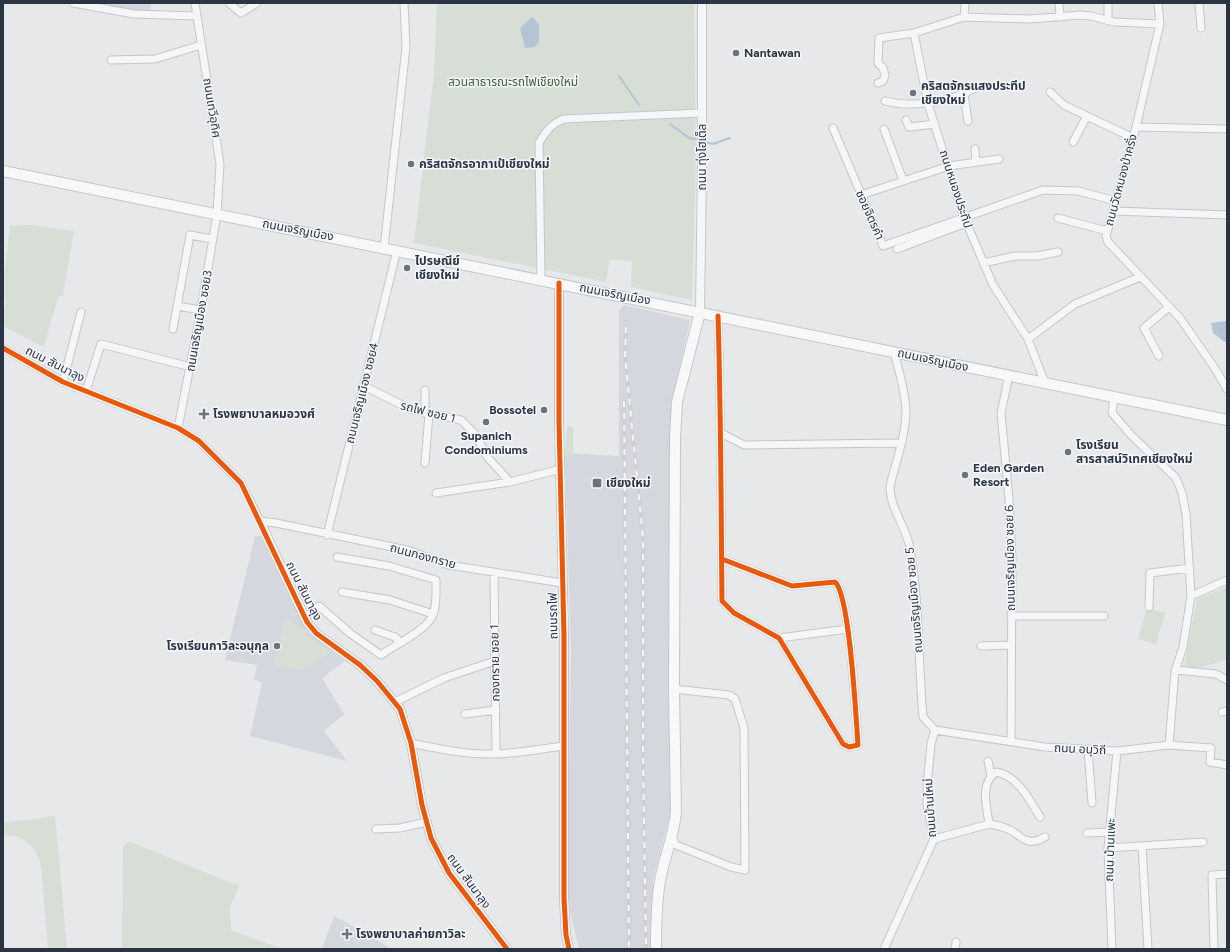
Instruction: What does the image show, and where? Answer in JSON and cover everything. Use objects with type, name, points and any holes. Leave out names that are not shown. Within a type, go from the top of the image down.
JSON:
[{"type":"main road","name":"ถนนเจริญเมือง","points":[[3,171],[685,308],[1227,420]]},
{"type":"main road","points":[[685,308],[696,325]]},
{"type":"main road","points":[[656,949],[656,916],[660,881],[672,837],[677,799],[674,689],[675,439],[677,402],[700,312]]},
{"type":"main road","points":[[696,325],[716,315]]},
{"type":"street","points":[[73,3],[134,14],[196,16]]},
{"type":"street","name":"ถนนเทวีอุทิศ","points":[[195,3],[220,164],[217,214]]},
{"type":"street","points":[[229,3],[241,13],[257,3]]},
{"type":"street","points":[[384,248],[406,47],[404,3]]},
{"type":"street","name":"ถนน ทุ่งโฮเต็ล","points":[[700,312],[702,3]]},
{"type":"street","points":[[964,17],[965,3]]},
{"type":"street","points":[[1059,3],[1060,17]]},
{"type":"street","points":[[1108,3],[1108,21]]},
{"type":"street","name":"ถนนวัดหนองป่าครั่ง","points":[[1158,3],[1159,27],[1133,138],[1106,236],[1108,242],[1180,318],[1216,370],[1227,389]]},
{"type":"street","points":[[1199,3],[1201,28]]},
{"type":"street","points":[[878,83],[883,81],[885,75],[883,68],[878,63],[878,39],[914,33],[964,17],[1030,19],[1091,16],[1108,21],[1159,27]]},
{"type":"street","name":"ถนนหนองประทีป","points":[[914,33],[928,104],[965,220],[993,285],[1028,339],[1045,383]]},
{"type":"street","points":[[111,60],[155,59],[201,45]]},
{"type":"street","points":[[885,101],[891,103],[928,104],[964,95],[975,88]]},
{"type":"street","points":[[1050,92],[1064,105],[1133,138]]},
{"type":"street","points":[[964,95],[968,122]]},
{"type":"street","points":[[541,280],[539,143],[546,130],[555,123],[564,119],[701,113]]},
{"type":"street","points":[[1073,142],[1087,116]]},
{"type":"street","points":[[906,120],[909,127],[934,124]]},
{"type":"street","points":[[1136,126],[1227,129]]},
{"type":"street","name":"ซอยจิตรคำ","points":[[832,128],[884,246],[965,220]]},
{"type":"street","points":[[884,129],[903,180]]},
{"type":"street","points":[[975,149],[976,162]]},
{"type":"street","points":[[861,195],[949,166],[999,159]]},
{"type":"street","points":[[897,249],[965,220],[1043,190],[1078,191],[1116,201]]},
{"type":"street","points":[[1113,211],[1227,215]]},
{"type":"street","name":"ถนนเจริญเมือง ซอย3","points":[[178,428],[191,367],[217,214]]},
{"type":"street","points":[[1058,218],[1107,231]]},
{"type":"street","points":[[173,329],[190,235],[212,239]]},
{"type":"street","name":"ถนนเจริญเมือง ซอย4","points":[[327,535],[397,250]]},
{"type":"street","points":[[984,262],[1015,256],[1037,256],[1058,252]]},
{"type":"street","points":[[1028,339],[1075,304],[1140,277]]},
{"type":"street","name":"ถนนรถไฟ","points":[[559,283],[558,354],[561,469],[564,899],[566,935],[569,949]]},
{"type":"street","points":[[177,306],[201,310]]},
{"type":"street","points":[[1159,356],[1144,328],[1169,307]]},
{"type":"street","points":[[63,382],[81,312]]},
{"type":"street","points":[[716,315],[721,433],[722,601],[734,612],[779,638],[843,744],[849,747],[858,745],[848,629],[839,586],[835,582],[792,586],[722,559]]},
{"type":"street","points":[[86,392],[101,344],[191,367]]},
{"type":"street","name":"ถนน สันนาลุง","points":[[3,348],[63,382],[178,428],[199,441],[241,482],[305,617],[316,634],[360,665],[395,702],[407,726],[417,784],[426,822],[439,856],[449,873],[507,949]]},
{"type":"street","name":"ถนนเจริญเมือง ซอย 5","points":[[894,352],[905,400],[905,421],[890,486],[890,495],[894,510],[910,549],[923,717],[935,730]]},
{"type":"street","name":"ถนนเจริญเมือง ซอย 6","points":[[1009,375],[1001,413],[1010,499],[1012,572],[1010,645],[1011,741]]},
{"type":"street","name":"รถไฟ ซอย 1","points":[[364,386],[396,404],[427,413],[461,420],[468,425],[488,458],[510,482]]},
{"type":"street","points":[[425,390],[427,413],[425,463]]},
{"type":"street","points":[[1114,397],[1112,413],[1135,439],[1176,478],[1182,493],[1186,514],[1191,596],[1183,647],[1176,670],[1169,745]]},
{"type":"street","points":[[721,433],[744,446],[900,444]]},
{"type":"street","points":[[436,493],[510,482],[561,469]]},
{"type":"street","name":"ถนนกองทราย","points":[[260,522],[276,523],[327,535],[407,550],[449,565],[562,584]]},
{"type":"street","points":[[305,617],[319,606],[351,634],[381,655],[425,626],[433,614],[436,596],[436,580],[389,566],[337,557]]},
{"type":"street","points":[[1149,607],[1150,573],[1190,568]]},
{"type":"street","name":"กองทราย ซอย 1","points":[[494,572],[496,754]]},
{"type":"street","points":[[1191,596],[1227,580]]},
{"type":"street","points":[[342,592],[390,600],[433,614]]},
{"type":"street","points":[[1011,616],[1104,616]]},
{"type":"street","points":[[779,638],[848,629]]},
{"type":"street","points":[[375,630],[395,637],[400,642]]},
{"type":"street","points":[[981,646],[1010,645]]},
{"type":"street","points":[[395,702],[444,678],[495,661]]},
{"type":"street","points":[[1176,670],[1216,674],[1227,680]]},
{"type":"street","points":[[672,837],[676,845],[732,868],[745,870],[744,728],[735,699],[729,695],[674,689]]},
{"type":"street","points":[[465,714],[496,710]]},
{"type":"street","name":"ถนน อนุวิถี","points":[[935,730],[958,735],[1011,741],[1045,747],[1117,751],[1169,745],[1211,748],[1210,762],[1227,765]]},
{"type":"street","name":"ถนนบ้านใหม่","points":[[884,949],[934,838],[926,786],[930,750],[935,730]]},
{"type":"street","points":[[411,743],[446,750],[496,754],[563,746]]},
{"type":"street","points":[[1088,749],[1092,802]]},
{"type":"street","name":"ถนน บ้านแพะ","points":[[1112,949],[1108,848],[1117,751]]},
{"type":"street","points":[[988,762],[991,776]]},
{"type":"street","points":[[989,824],[985,790],[991,776],[996,772],[1004,774],[1026,793],[1040,817]]},
{"type":"street","points":[[376,829],[400,828],[426,822]]},
{"type":"street","points":[[934,838],[989,824],[998,825],[1009,829],[1026,841],[1037,842],[1045,837]]},
{"type":"street","points":[[1087,832],[1109,832]]},
{"type":"street","points":[[1108,848],[1203,842]]},
{"type":"street","points":[[1142,846],[1148,949]]},
{"type":"street","points":[[1214,949],[1212,875],[1227,874]]},
{"type":"shaded area","points":[[109,3],[151,3],[151,14],[107,8]]},
{"type":"shaded area","points":[[624,305],[690,320],[672,401],[669,640],[671,811],[653,879],[653,949],[579,949],[567,898],[571,652],[565,453],[619,456],[619,310]]},
{"type":"shaded area","name":"โรงเรียนกาวิละอนุกุล","points":[[255,536],[263,536],[307,632],[345,661],[322,678],[344,714],[324,731],[347,761],[250,736],[262,683],[254,679],[257,665],[225,660]]},
{"type":"shaded area","name":"โรงพยาบาลค่ายกาวิละ","points":[[334,916],[340,919],[392,949],[322,949]]},
{"type":"green space","name":"สวนสาธารณะรถไฟเชียงใหม่","points":[[437,3],[694,3],[696,152],[692,300],[631,287],[632,262],[610,259],[606,282],[414,243],[434,73]]},
{"type":"green space","points":[[28,225],[74,231],[63,295],[58,297],[44,347],[3,326],[3,312],[6,304],[4,277],[10,226]]},
{"type":"green space","points":[[567,426],[573,428],[573,456],[565,456]]},
{"type":"green space","points":[[1227,587],[1227,659],[1183,673],[1197,599]]},
{"type":"green space","points":[[1147,608],[1165,613],[1156,644],[1138,639]]},
{"type":"green space","points":[[285,619],[294,621],[299,629],[303,628],[307,636],[331,652],[302,670],[274,665]]},
{"type":"green space","points":[[55,816],[67,949],[48,949],[41,866],[36,853],[28,843],[23,840],[17,837],[3,835],[3,823]]},
{"type":"green space","points":[[128,841],[239,886],[230,907],[231,930],[282,949],[122,949],[123,847]]},
{"type":"water","points":[[532,17],[539,24],[539,41],[535,47],[525,48],[520,28]]},
{"type":"water","points":[[1227,321],[1227,342],[1225,342],[1213,333],[1211,323]]},
{"type":"waterway","points":[[619,76],[639,105]]},
{"type":"waterway","points":[[670,124],[689,138],[700,140]]},
{"type":"waterway","points":[[704,142],[713,144],[730,138]]},
{"type":"railway","points":[[626,327],[625,356],[643,539],[643,754],[646,949]]},
{"type":"railway","points":[[624,401],[629,949]]},
{"type":"cycle path","points":[[559,283],[559,422],[564,636],[564,899],[566,935],[569,949]]},
{"type":"cycle path","points":[[718,316],[722,601],[734,613],[779,638],[843,744],[849,747],[858,745],[854,685],[845,609],[840,592],[835,582],[792,586],[722,559]]},
{"type":"cycle path","points":[[3,348],[63,382],[178,428],[199,441],[241,483],[307,622],[316,633],[360,665],[377,681],[400,709],[411,743],[422,805],[431,838],[449,873],[507,949]]},
{"type":"place","name":"Nantawan","points":[[736,53]]},
{"type":"place","name":"คริสตจักรแสงประทีป เชียงใหม่","points":[[913,93]]},
{"type":"place","name":"คริสตจักรอากาเป้เชียงใหม่","points":[[411,164]]},
{"type":"place","name":"ไปรษณีย์ เชียงใหม่","points":[[407,268]]},
{"type":"place","name":"Bossotel","points":[[544,410]]},
{"type":"place","name":"โรงพยาบาลหมอวงศ์","points":[[204,414]]},
{"type":"place","name":"Supanich Condominiums","points":[[486,422]]},
{"type":"place","name":"โรงเรียน สารสาสน์วิเทศเชียงใหม่","points":[[1068,452]]},
{"type":"place","name":"Eden Garden Resort","points":[[965,475]]},
{"type":"place","name":"เชียงใหม่","points":[[597,483]]},
{"type":"place","name":"โรงเรียนกาวิละอนุกุล","points":[[277,646]]},
{"type":"place","name":"โรงพยาบาลค่ายกาวิละ","points":[[347,934]]}]
